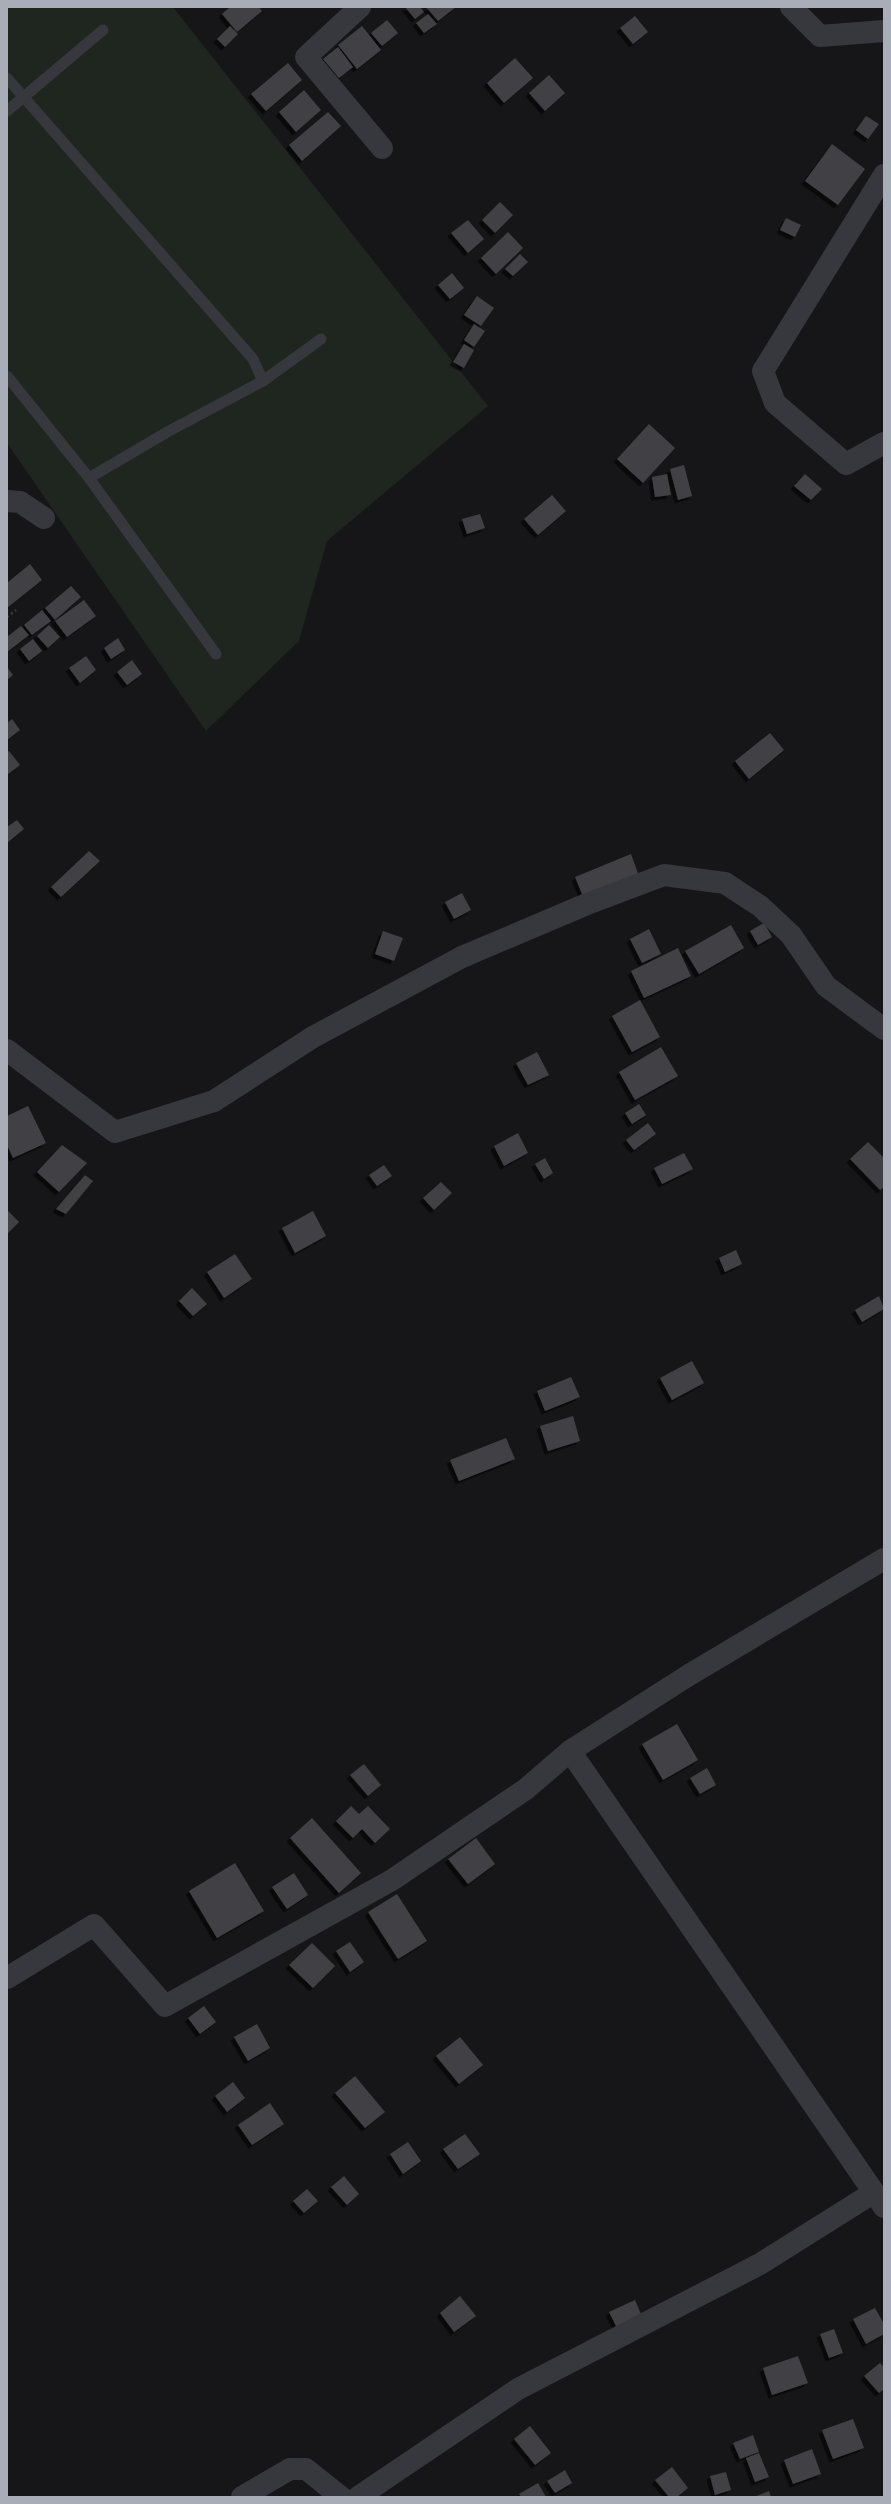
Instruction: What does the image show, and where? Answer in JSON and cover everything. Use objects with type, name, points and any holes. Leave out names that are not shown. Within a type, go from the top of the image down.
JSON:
[{"type":"street","points":[[360,7],[306,57],[382,148]]},
{"type":"street","points":[[791,7],[820,36],[884,31]]},
{"type":"street","points":[[884,175],[763,371],[775,403],[846,464],[884,443]]},
{"type":"street","points":[[7,501],[20,502],[44,518]]},
{"type":"street","points":[[7,1050],[116,1132],[214,1101],[313,1036],[462,957],[587,904],[664,876],[725,883],[760,906],[792,935],[826,986],[884,1030]]},
{"type":"street","points":[[7,1978],[94,1925],[165,2006],[392,1880],[526,1789],[570,1752],[689,1675],[884,1559]]},
{"type":"street","points":[[358,2497],[518,2389],[760,2264],[878,2200],[570,1752]]},
{"type":"street","points":[[242,2497],[290,2469],[306,2469],[341,2497]]},
{"type":"lane","points":[[7,111],[103,30]]},
{"type":"lane","points":[[7,78],[252,359],[263,381]]},
{"type":"lane","points":[[89,478],[169,431],[263,381],[321,339]]},
{"type":"lane","points":[[7,376],[89,478],[216,654]]},
{"type":"path","points":[[7,617],[16,610]]},
{"type":"shaded area","points":[[7,7],[173,7],[488,406],[327,541],[299,641],[206,731],[7,443]]},
{"type":"building","points":[[230,7],[259,7],[262,11],[237,32],[222,14]]},
{"type":"building","points":[[405,7],[420,7],[424,12],[415,19]]},
{"type":"building","points":[[426,7],[456,7],[438,21]]},
{"type":"building","points":[[428,14],[437,24],[424,33],[416,23]]},
{"type":"building","points":[[635,16],[648,32],[633,44],[620,28]]},
{"type":"building","points":[[387,20],[398,33],[382,46],[371,33]]},
{"type":"building","points":[[230,26],[238,34],[225,47],[217,39]]},
{"type":"building","points":[[362,26],[381,50],[357,69],[338,45]]},
{"type":"building","points":[[338,47],[353,67],[339,78],[323,59]]},
{"type":"building","points":[[515,58],[533,78],[504,103],[487,83]]},
{"type":"building","points":[[288,63],[302,80],[266,111],[251,94]]},
{"type":"building","points":[[549,75],[565,93],[545,111],[529,93]]},
{"type":"building","points":[[304,90],[321,110],[296,132],[279,112]]},
{"type":"building","points":[[328,112],[341,126],[302,161],[289,145]]},
{"type":"building","points":[[866,116],[879,124],[868,139],[856,130]]},
{"type":"building","points":[[832,144],[865,169],[838,205],[805,181]]},
{"type":"building","points":[[500,202],[513,215],[495,233],[482,220]]},
{"type":"building","points":[[786,218],[801,225],[795,237],[780,230]]},
{"type":"building","points":[[468,220],[484,239],[468,253],[451,233]]},
{"type":"building","points":[[508,232],[523,248],[496,274],[481,258]]},
{"type":"building","points":[[520,254],[528,262],[513,276],[505,269]]},
{"type":"building","points":[[452,273],[464,288],[450,299],[438,285]]},
{"type":"building","points":[[477,296],[494,308],[481,326],[464,315]]},
{"type":"building","points":[[474,324],[485,331],[474,347],[464,340]]},
{"type":"building","points":[[464,344],[474,350],[464,368],[453,362]]},
{"type":"building","points":[[649,424],[675,448],[643,483],[617,459]]},
{"type":"building","points":[[684,465],[692,496],[678,500],[670,469]]},
{"type":"building","points":[[667,474],[671,495],[655,497],[652,477]]},
{"type":"building","points":[[805,474],[822,489],[811,500],[794,486]]},
{"type":"building","points":[[552,495],[566,511],[538,535],[524,519]]},
{"type":"building","points":[[480,514],[485,528],[467,534],[462,519]]},
{"type":"building","points":[[30,564],[42,580],[7,608],[7,583]]},
{"type":"building","points":[[71,586],[81,597],[55,620],[45,608]]},
{"type":"building","points":[[84,600],[96,616],[67,637],[55,621]]},
{"type":"building","points":[[42,610],[51,621],[32,635],[24,625]]},
{"type":"building","points":[[49,625],[60,637],[48,648],[37,636]]},
{"type":"building","points":[[21,626],[29,635],[7,652],[7,637]]},
{"type":"building","points":[[118,638],[125,650],[111,659],[104,648]]},
{"type":"building","points":[[33,639],[42,651],[29,661],[20,649]]},
{"type":"building","points":[[86,656],[96,670],[80,683],[69,668]]},
{"type":"building","points":[[132,660],[142,674],[127,685],[117,672]]},
{"type":"building","points":[[7,667],[13,675],[7,680]]},
{"type":"building","points":[[12,719],[20,730],[7,740],[7,723]]},
{"type":"building","points":[[770,733],[784,750],[749,779],[735,761]]},
{"type":"building","points":[[9,751],[20,765],[7,775],[7,752]]},
{"type":"building","points":[[17,820],[24,829],[7,843],[7,827]]},
{"type":"building","points":[[89,851],[100,861],[61,897],[51,887]]},
{"type":"building","points":[[631,854],[639,876],[584,899],[575,877]]},
{"type":"building","points":[[462,893],[471,910],[454,919],[445,902]]},
{"type":"building","points":[[764,923],[772,937],[758,945],[750,931]]},
{"type":"building","points":[[731,925],[744,948],[699,974],[685,951]]},
{"type":"building","points":[[649,929],[661,954],[642,963],[630,939]]},
{"type":"building","points":[[383,931],[403,938],[394,961],[375,954]]},
{"type":"building","points":[[678,948],[691,976],[644,998],[631,971]]},
{"type":"building","points":[[640,1000],[660,1037],[632,1052],[612,1016]]},
{"type":"building","points":[[661,1047],[678,1076],[635,1100],[619,1072]]},
{"type":"building","points":[[537,1052],[549,1075],[528,1085],[516,1063]]},
{"type":"building","points":[[639,1104],[646,1115],[632,1124],[625,1113]]},
{"type":"building","points":[[28,1106],[46,1143],[13,1158],[7,1145],[7,1116]]},
{"type":"building","points":[[648,1123],[656,1134],[634,1150],[626,1140]]},
{"type":"building","points":[[518,1133],[528,1153],[504,1166],[494,1146]]},
{"type":"building","points":[[868,1142],[884,1158],[884,1187],[880,1190],[850,1159]]},
{"type":"building","points":[[62,1145],[87,1163],[59,1192],[37,1172]]},
{"type":"building","points":[[684,1153],[693,1169],[662,1184],[654,1168]]},
{"type":"building","points":[[545,1158],[553,1173],[544,1179],[535,1164]]},
{"type":"building","points":[[384,1165],[392,1176],[377,1186],[369,1175]]},
{"type":"building","points":[[85,1175],[93,1181],[66,1214],[56,1209]]},
{"type":"building","points":[[441,1182],[452,1193],[434,1210],[423,1198]]},
{"type":"building","points":[[7,1210],[19,1222],[7,1234]]},
{"type":"building","points":[[313,1211],[326,1236],[295,1253],[282,1228]]},
{"type":"building","points":[[736,1250],[742,1264],[725,1272],[719,1258]]},
{"type":"building","points":[[235,1254],[252,1279],[224,1298],[207,1272]]},
{"type":"building","points":[[192,1288],[207,1304],[193,1316],[179,1301]]},
{"type":"building","points":[[879,1296],[884,1309],[862,1322],[855,1310]]},
{"type":"building","points":[[692,1361],[704,1383],[672,1400],[660,1378]]},
{"type":"building","points":[[571,1377],[580,1397],[545,1411],[537,1391]]},
{"type":"building","points":[[573,1416],[580,1441],[548,1451],[540,1426]]},
{"type":"building","points":[[506,1438],[515,1459],[459,1481],[450,1460]]},
{"type":"building","points":[[677,1724],[698,1760],[663,1780],[642,1744]]},
{"type":"building","points":[[364,1764],[381,1785],[368,1796],[350,1775]]},
{"type":"building","points":[[707,1768],[716,1785],[700,1794],[690,1778]]},
{"type":"building","points":[[351,1806],[359,1814],[368,1806],[390,1829],[375,1843],[362,1829],[353,1838],[336,1821]]},
{"type":"building","points":[[312,1818],[361,1873],[339,1893],[290,1838]]},
{"type":"building","points":[[476,1838],[495,1864],[468,1884],[448,1859]]},
{"type":"building","points":[[235,1863],[264,1911],[217,1938],[189,1891]]},
{"type":"building","points":[[294,1873],[308,1895],[287,1909],[272,1887]]},
{"type":"building","points":[[397,1894],[427,1941],[398,1959],[368,1912]]},
{"type":"building","points":[[350,1942],[364,1962],[350,1972],[336,1951]]},
{"type":"building","points":[[312,1943],[335,1966],[313,1988],[289,1965]]},
{"type":"building","points":[[204,2006],[216,2022],[200,2034],[188,2018]]},
{"type":"building","points":[[257,2024],[270,2048],[248,2061],[234,2037]]},
{"type":"building","points":[[460,2037],[483,2065],[459,2084],[436,2056]]},
{"type":"building","points":[[355,2076],[385,2112],[365,2128],[335,2093]]},
{"type":"building","points":[[233,2082],[245,2098],[227,2112],[215,2096]]},
{"type":"building","points":[[270,2103],[284,2124],[252,2145],[238,2125]]},
{"type":"building","points":[[465,2134],[480,2154],[458,2169],[443,2149]]},
{"type":"building","points":[[408,2142],[421,2161],[403,2174],[390,2154]]},
{"type":"building","points":[[344,2176],[359,2194],[347,2205],[331,2187]]},
{"type":"building","points":[[307,2189],[318,2201],[304,2213],[293,2201]]},
{"type":"building","points":[[460,2296],[476,2316],[454,2332],[440,2313]]},
{"type":"building","points":[[635,2300],[643,2319],[618,2330],[609,2312]]},
{"type":"building","points":[[875,2308],[884,2324],[884,2334],[866,2344],[853,2319]]},
{"type":"building","points":[[834,2329],[843,2353],[829,2358],[820,2334]]},
{"type":"building","points":[[798,2356],[808,2383],[772,2395],[763,2368]]},
{"type":"building","points":[[880,2363],[884,2367],[884,2389],[879,2393],[864,2376]]},
{"type":"building","points":[[853,2419],[864,2448],[833,2459],[822,2430]]},
{"type":"building","points":[[530,2426],[551,2453],[535,2465],[514,2439]]},
{"type":"building","points":[[753,2435],[759,2452],[740,2459],[733,2443]]},
{"type":"building","points":[[812,2449],[821,2474],[793,2484],[784,2460]]},
{"type":"building","points":[[759,2453],[769,2477],[755,2482],[746,2458]]},
{"type":"building","points":[[672,2467],[688,2488],[677,2497],[669,2497],[655,2480]]},
{"type":"building","points":[[565,2470],[572,2483],[555,2493],[547,2481]]},
{"type":"building","points":[[726,2472],[731,2490],[715,2495],[710,2476]]},
{"type":"building","points":[[538,2483],[546,2497],[521,2497],[519,2494]]},
{"type":"building","points":[[769,2491],[771,2497],[754,2497]]}]
